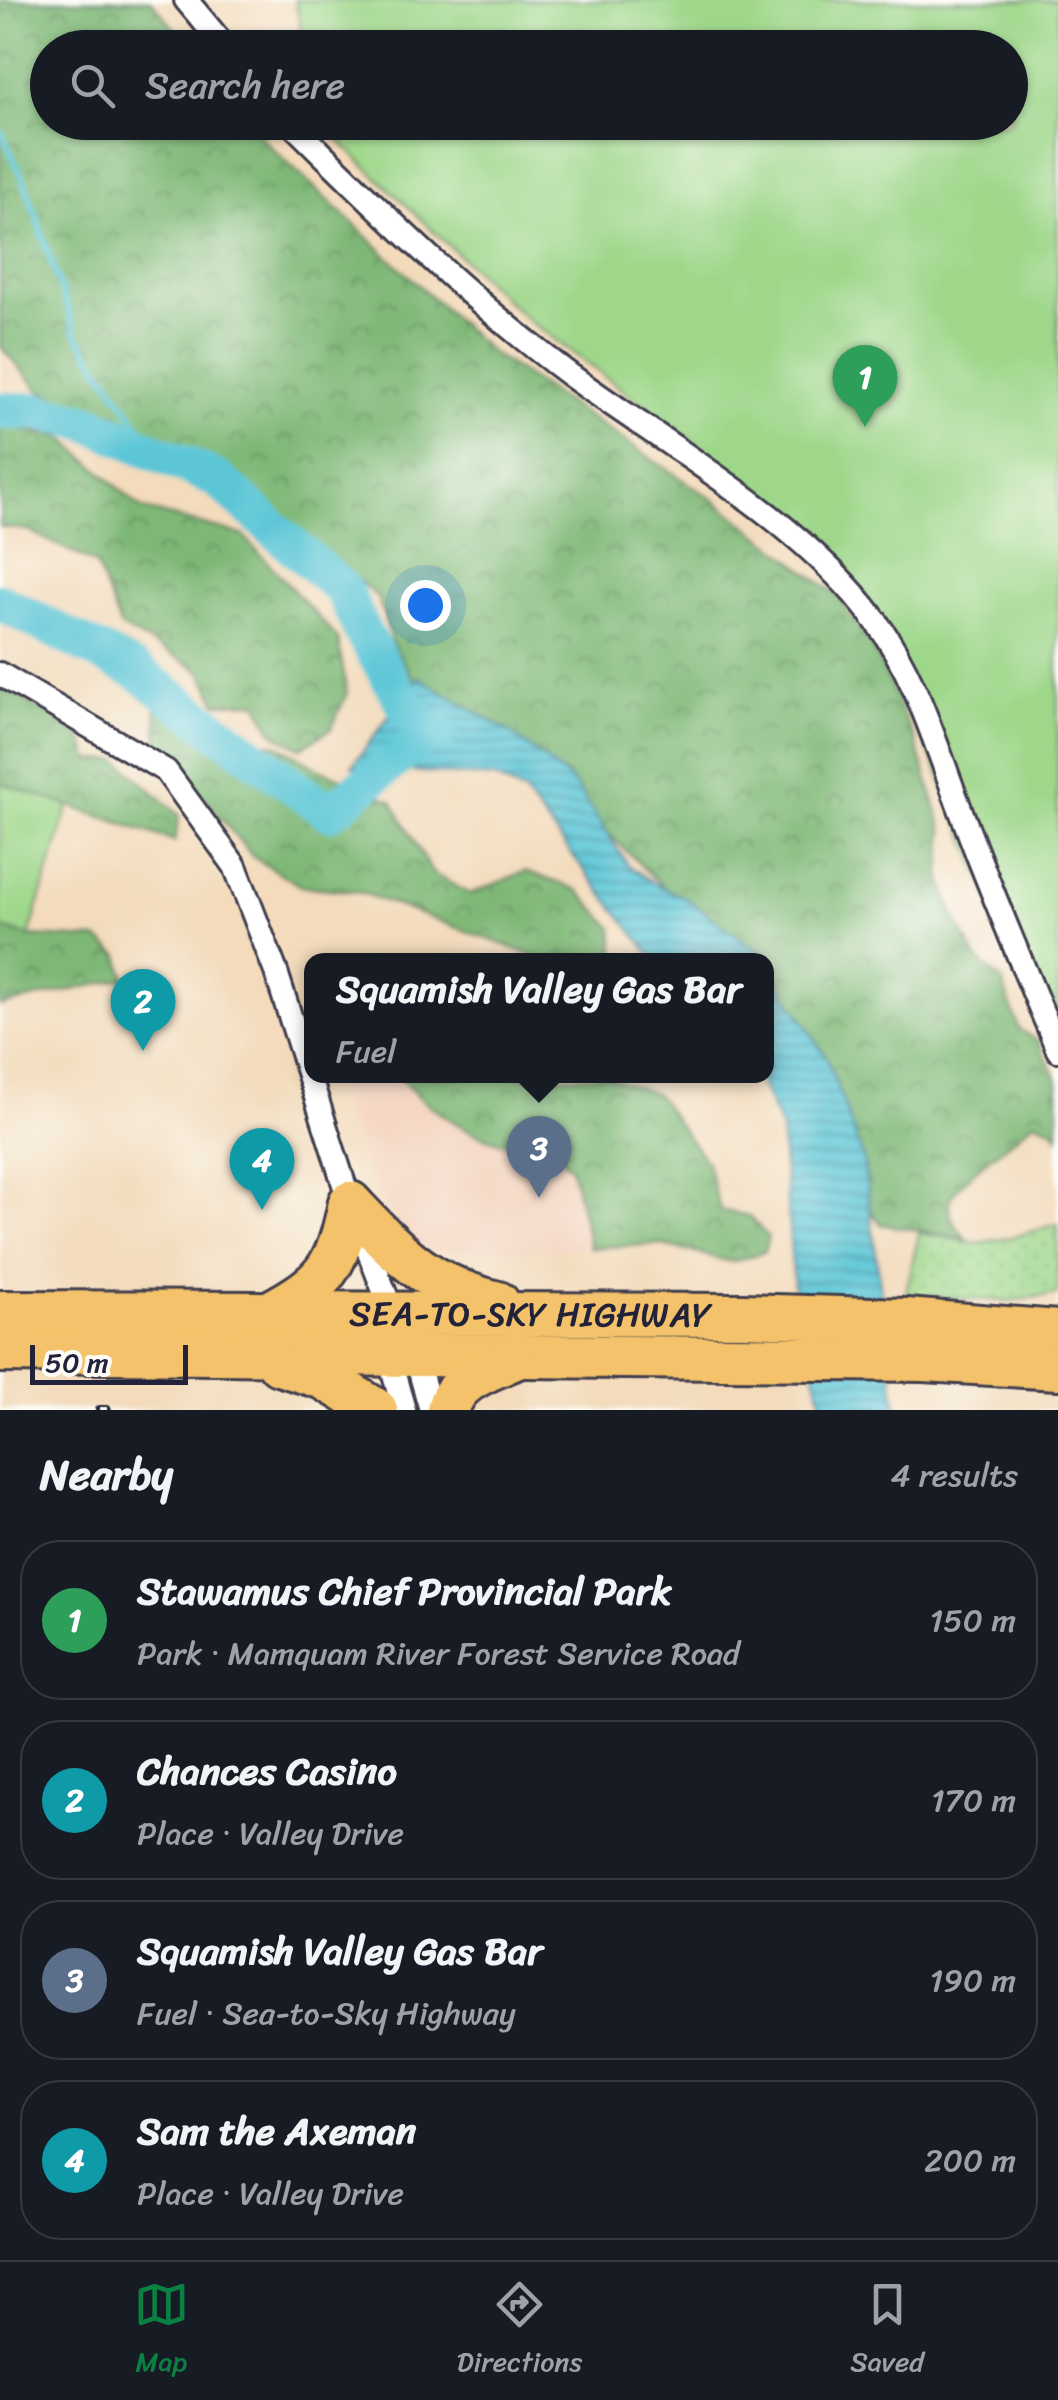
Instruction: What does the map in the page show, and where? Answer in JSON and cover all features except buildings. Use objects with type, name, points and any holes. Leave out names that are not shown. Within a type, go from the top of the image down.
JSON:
[{"type":"highway","points":[[268,1313],[304,1294],[326,1276],[342,1241],[350,1203]]},
{"type":"highway","points":[[350,1203],[398,1253],[430,1278],[469,1296],[542,1314]]},
{"type":"highway","name":"SEA-TO-SKY HIGHWAY","points":[[0,1312],[268,1313],[399,1340],[525,1354],[924,1360],[1058,1368]]},
{"type":"highway","name":"SEA-TO-SKY HIGHWAY","points":[[0,1351],[245,1353],[399,1340],[542,1314],[906,1320],[1051,1328]]},
{"type":"highway","points":[[245,1353],[324,1378],[376,1410]]},
{"type":"highway","points":[[448,1410],[450,1398],[470,1378],[525,1354]]},
{"type":"highway","points":[[968,1362],[1058,1394]]},
{"type":"street","points":[[186,0],[211,30]]},
{"type":"street","points":[[308,140],[435,266],[567,372],[805,547],[875,619],[907,670],[984,872],[1058,1050]]},
{"type":"street","points":[[0,674],[166,771],[235,866],[304,1059]]},
{"type":"street","points":[[312,1083],[399,1340],[430,1410]]},
{"type":"street","points":[[399,1340],[404,1410]]},
{"type":"shaded area","points":[[332,1083],[404,1083],[418,1099],[533,1149],[550,1146],[571,1168],[590,1248],[419,1252],[385,1209]]},
{"type":"green space","points":[[0,0],[151,0],[176,30],[30,30],[30,140],[264,140],[490,352],[714,500],[838,596],[876,654],[915,740],[944,832],[941,876],[952,912],[977,959],[1002,981],[1019,1029],[1038,1041],[1058,1081],[1058,1138],[1055,1130],[1035,1121],[961,1185],[949,1203],[954,1223],[966,1239],[881,1224],[863,1200],[774,1000],[774,953],[740,953],[686,909],[548,775],[422,694],[392,643],[378,598],[333,557],[102,412],[40,391],[0,346]]},
{"type":"green space","points":[[295,0],[1058,0],[1058,1062],[937,769],[823,538],[523,316],[339,140],[1028,140],[1028,30],[301,30]]},
{"type":"green space","points":[[0,417],[9,427],[62,437],[142,509],[243,535],[338,639],[347,693],[331,729],[301,748],[274,734],[257,702],[217,703],[201,671],[120,626],[96,564],[27,530],[0,527]]},
{"type":"green space","points":[[0,686],[79,731],[90,760],[118,760],[179,815],[175,841],[0,783]]},
{"type":"green space","points":[[156,708],[186,709],[223,734],[278,745],[320,769],[392,801],[432,873],[470,894],[526,871],[578,890],[613,928],[615,953],[526,953],[360,892],[301,886],[253,857],[158,743]]},
{"type":"green space","points":[[0,783],[69,806],[29,936],[0,927]]},
{"type":"green space","points":[[0,927],[29,936],[97,939],[119,955],[125,978],[0,1006]]},
{"type":"green space","points":[[405,1083],[625,1083],[656,1094],[707,1163],[720,1210],[749,1216],[768,1237],[764,1252],[732,1262],[660,1244],[590,1248],[571,1168],[551,1147],[530,1148],[488,1138],[447,1118]]},
{"type":"green space","points":[[1058,1224],[1058,1294],[1011,1301],[905,1296],[919,1233],[977,1243]]},
{"type":"water","points":[[418,677],[511,733],[573,782],[628,865],[655,884],[686,898],[759,953],[650,953],[523,792],[494,778],[352,766]]},
{"type":"water","points":[[774,975],[827,1058],[863,1157],[897,1410],[824,1410],[794,1289],[781,1129],[760,1083],[774,1083]]},
{"type":"waterway","points":[[0,130],[23,178],[76,334],[159,454]]},
{"type":"waterway","points":[[0,411],[36,411],[87,422],[217,479],[343,590],[363,633],[410,713],[438,733]]},
{"type":"waterway","points":[[0,602],[136,671],[330,812],[424,737]]},
{"type":"railway","points":[[100,1410],[107,1410]]},
{"type":"place","name":"Stawamus Chief Provincial Park","points":[[865,427]]},
{"type":"place","name":"Chances Casino","points":[[143,1051]]},
{"type":"place","name":"Squamish Valley Gas Bar","points":[[539,1198]]},
{"type":"place","name":"Sam the Axeman","points":[[262,1210]]}]
